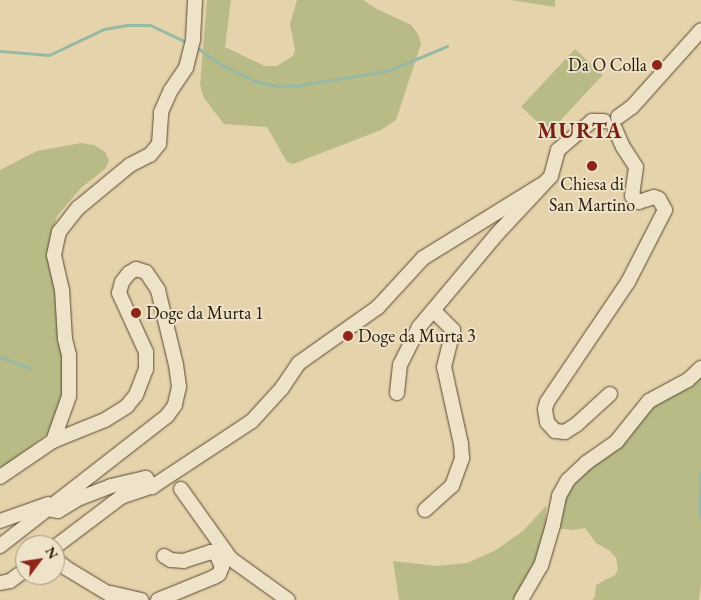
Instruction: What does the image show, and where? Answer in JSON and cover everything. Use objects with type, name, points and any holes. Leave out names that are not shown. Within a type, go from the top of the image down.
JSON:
[{"type":"street","points":[[53,441],[69,396],[69,354],[65,339],[62,290],[54,256],[59,232],[78,208],[130,165],[150,156],[158,144],[161,112],[171,90],[186,68],[193,39],[194,0]]},
{"type":"street","points":[[397,393],[400,365],[419,328],[553,172],[558,150],[592,121],[612,122],[632,106],[701,30]]},
{"type":"street","points":[[610,394],[576,425],[565,432],[555,431],[546,422],[544,409],[547,402],[628,282],[665,210],[658,198],[654,197],[639,202],[632,196],[636,167],[623,147],[612,122]]},
{"type":"street","points":[[65,540],[122,497],[152,487],[252,421],[282,388],[299,363],[378,307],[423,258],[541,185]]},
{"type":"street","points":[[0,478],[53,441],[105,420],[127,406],[136,395],[146,369],[146,352],[119,292],[122,282],[129,273],[136,269],[146,272],[158,290],[176,365],[179,387],[175,405],[167,416],[0,546]]},
{"type":"street","points":[[425,510],[452,486],[462,458],[461,444],[444,367],[453,330],[433,310]]},
{"type":"street","points":[[521,600],[541,566],[554,525],[562,488],[576,472],[617,441],[649,401],[688,380],[701,368]]},
{"type":"street","points":[[0,521],[48,504],[56,512],[80,498],[111,486],[145,478],[152,487]]},
{"type":"street","points":[[181,489],[231,559],[288,600]]},
{"type":"street","points":[[158,600],[214,577],[219,574],[222,567],[218,558],[211,552],[184,561],[171,560],[164,556]]},
{"type":"street","points":[[65,567],[113,596],[141,600]]},
{"type":"street","points":[[0,583],[9,581],[15,577]]},
{"type":"green space","points":[[207,0],[231,0],[225,47],[265,66],[277,66],[293,56],[295,50],[290,24],[297,0],[363,0],[377,9],[411,25],[418,34],[421,44],[396,120],[381,130],[293,164],[287,162],[267,127],[224,124],[204,98],[200,85]]},
{"type":"green space","points":[[511,0],[555,0],[555,7]]},
{"type":"green space","points":[[575,49],[603,75],[549,133],[521,107]]},
{"type":"green space","points":[[81,143],[94,145],[105,152],[109,161],[105,169],[81,188],[57,216],[52,236],[65,387],[50,432],[0,470],[0,170],[37,151]]},
{"type":"green space","points":[[701,374],[701,584],[699,600],[592,600],[595,596],[596,585],[615,575],[618,569],[616,558],[610,551],[596,543],[585,528],[572,530],[557,528],[568,486],[654,404]]},
{"type":"green space","points":[[546,506],[546,532],[540,559],[528,582],[514,600],[399,600],[393,561],[436,566],[467,563],[496,550],[523,531]]},
{"type":"waterway","points":[[0,51],[49,55],[104,29],[126,25],[150,25],[188,43]]},
{"type":"waterway","points":[[196,47],[222,65],[255,81],[277,86],[300,85],[387,71],[447,46]]},
{"type":"waterway","points":[[0,357],[30,368]]},
{"type":"waterway","points":[[701,471],[699,505],[701,518]]},
{"type":"place","name":"Da O Colla","points":[[657,65]]},
{"type":"place","name":"Chiesa di San Martino","points":[[592,166]]},
{"type":"place","name":"Doge da Murta 1","points":[[136,313]]},
{"type":"place","name":"Doge da Murta 3","points":[[348,336]]},
{"type":"district","name":"MURTA","points":[[580,131]]}]
